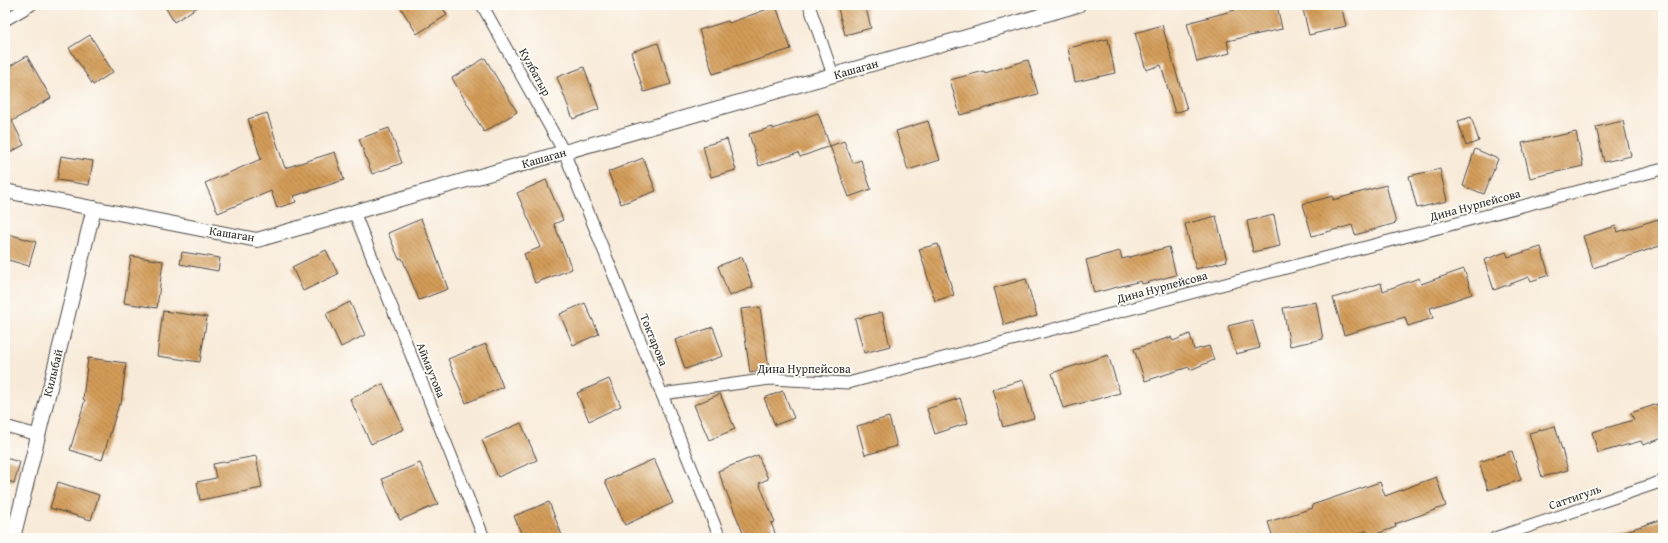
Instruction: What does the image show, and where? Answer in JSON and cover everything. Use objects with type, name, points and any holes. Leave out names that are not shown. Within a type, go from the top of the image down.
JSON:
[{"type":"street","points":[[5,20],[31,5]]},
{"type":"street","name":"Кулбатыр","points":[[482,5],[564,152]]},
{"type":"street","points":[[808,5],[833,75]]},
{"type":"street","name":"Кашаган","points":[[5,191],[257,240],[1078,5]]},
{"type":"street","name":"Токтарова","points":[[564,152],[720,538]]},
{"type":"street","name":"Дина Нурпейсова","points":[[662,394],[770,379],[848,383],[1663,169]]},
{"type":"street","name":"Килыбай","points":[[13,538],[94,208]]},
{"type":"street","name":"Аймаутова","points":[[354,212],[484,538]]},
{"type":"street","points":[[5,426],[38,435]]},
{"type":"street","name":"Саттигуль","points":[[1495,538],[1663,481]]},
{"type":"building","points":[[164,5],[201,5],[174,22]]},
{"type":"building","points":[[399,5],[441,5],[447,15],[417,34]]},
{"type":"building","points":[[837,5],[865,5],[871,28],[845,35]]},
{"type":"building","points":[[1234,5],[1277,5],[1282,29],[1227,41],[1230,53],[1197,62],[1187,23],[1235,10]]},
{"type":"building","points":[[1302,5],[1341,5],[1346,26],[1309,35]]},
{"type":"building","points":[[776,6],[791,49],[713,74],[699,30],[728,21],[729,23]]},
{"type":"building","points":[[1162,25],[1187,109],[1175,113],[1161,65],[1146,70],[1135,33]]},
{"type":"building","points":[[90,35],[113,72],[93,85],[69,48]]},
{"type":"building","points":[[1108,39],[1115,73],[1075,82],[1068,48]]},
{"type":"building","points":[[658,43],[671,84],[644,92],[631,52]]},
{"type":"building","points":[[27,56],[51,98],[12,121],[24,145],[5,155],[5,69]]},
{"type":"building","points":[[485,58],[517,112],[484,132],[452,78]]},
{"type":"building","points":[[1028,60],[1038,94],[960,115],[950,80],[984,71],[985,73]]},
{"type":"building","points":[[584,67],[599,109],[573,119],[557,77]]},
{"type":"building","points":[[267,113],[285,168],[335,152],[344,180],[294,196],[296,202],[277,208],[271,191],[218,213],[205,183],[261,159],[248,119]]},
{"type":"building","points":[[818,113],[830,146],[800,157],[798,153],[759,166],[749,134],[773,127],[773,129]]},
{"type":"building","points":[[1471,117],[1479,141],[1466,146],[1458,121]]},
{"type":"building","points":[[928,121],[940,160],[908,170],[896,131]]},
{"type":"building","points":[[1623,121],[1631,156],[1604,162],[1596,127]]},
{"type":"building","points":[[389,128],[402,163],[372,174],[359,139]]},
{"type":"building","points":[[1576,132],[1583,166],[1530,178],[1522,143]]},
{"type":"building","points":[[727,139],[736,170],[711,177],[703,146]]},
{"type":"building","points":[[844,141],[853,163],[861,160],[871,189],[849,197],[830,146]]},
{"type":"building","points":[[1475,149],[1498,159],[1484,194],[1463,186]]},
{"type":"building","points":[[61,156],[93,161],[89,185],[57,180]]},
{"type":"building","points":[[643,158],[656,191],[621,204],[608,172]]},
{"type":"building","points":[[1440,169],[1447,201],[1417,208],[1409,176]]},
{"type":"building","points":[[546,180],[563,220],[554,224],[572,269],[535,283],[524,254],[541,247],[517,193]]},
{"type":"building","points":[[1386,185],[1396,223],[1355,235],[1352,225],[1312,236],[1303,204],[1333,196],[1333,200]]},
{"type":"building","points":[[1274,215],[1280,246],[1253,252],[1247,221]]},
{"type":"building","points":[[1216,216],[1227,261],[1196,269],[1185,224]]},
{"type":"building","points":[[421,219],[448,289],[419,300],[402,258],[399,259],[388,233]]},
{"type":"building","points":[[1658,219],[1663,235],[1663,245],[1593,268],[1583,236],[1616,226],[1618,232]]},
{"type":"building","points":[[5,233],[36,242],[29,266],[5,259]]},
{"type":"building","points":[[938,244],[954,295],[935,301],[919,249]]},
{"type":"building","points":[[1169,247],[1176,275],[1142,284],[1141,281],[1094,293],[1086,260],[1120,251],[1122,259]]},
{"type":"building","points":[[1541,247],[1549,275],[1531,281],[1529,277],[1494,290],[1484,260],[1506,252],[1508,257]]},
{"type":"building","points":[[326,250],[338,274],[303,291],[292,267]]},
{"type":"building","points":[[182,252],[220,258],[218,271],[180,264]]},
{"type":"building","points":[[131,256],[163,261],[157,308],[124,303]]},
{"type":"building","points":[[742,257],[753,287],[729,296],[718,266]]},
{"type":"building","points":[[1464,269],[1472,294],[1430,308],[1433,318],[1408,326],[1405,317],[1344,335],[1333,298],[1381,283],[1383,291],[1419,278],[1421,284]]},
{"type":"building","points":[[1026,279],[1037,316],[1004,325],[994,288]]},
{"type":"building","points":[[350,302],[365,335],[341,347],[326,314]]},
{"type":"building","points":[[1316,302],[1323,339],[1290,346],[1283,308]]},
{"type":"building","points":[[585,303],[599,334],[573,345],[560,314]]},
{"type":"building","points":[[760,307],[769,370],[750,373],[741,309]]},
{"type":"building","points":[[163,311],[207,317],[200,362],[157,356]]},
{"type":"building","points":[[882,312],[890,346],[864,353],[855,319]]},
{"type":"building","points":[[1252,320],[1260,348],[1236,354],[1228,326]]},
{"type":"building","points":[[713,327],[723,356],[685,369],[675,340]]},
{"type":"building","points":[[1190,334],[1194,350],[1209,346],[1214,360],[1190,370],[1189,367],[1145,381],[1134,349],[1171,337],[1173,341]]},
{"type":"building","points":[[486,344],[503,387],[466,403],[448,359]]},
{"type":"building","points":[[1108,355],[1120,393],[1063,408],[1052,373]]},
{"type":"building","points":[[88,358],[126,363],[121,405],[119,404],[102,460],[70,450],[85,400],[83,399]]},
{"type":"building","points":[[609,379],[621,406],[589,421],[577,393]]},
{"type":"building","points":[[1023,380],[1034,418],[1003,427],[992,389]]},
{"type":"building","points":[[383,384],[404,429],[371,444],[350,399]]},
{"type":"building","points":[[783,391],[794,418],[775,425],[764,398]]},
{"type":"building","points":[[720,394],[735,429],[709,440],[694,405]]},
{"type":"building","points":[[960,398],[968,423],[935,434],[927,409]]},
{"type":"building","points":[[1663,402],[1663,438],[1643,445],[1641,441],[1598,453],[1592,432],[1634,420],[1631,413]]},
{"type":"building","points":[[889,417],[897,446],[865,455],[857,426]]},
{"type":"building","points":[[521,423],[537,460],[498,477],[482,440]]},
{"type":"building","points":[[1555,426],[1568,470],[1542,477],[1529,433]]},
{"type":"building","points":[[1512,451],[1521,480],[1488,490],[1479,462]]},
{"type":"building","points":[[758,455],[768,479],[759,483],[775,522],[771,523],[777,538],[745,538],[718,471]]},
{"type":"building","points":[[256,456],[262,488],[200,500],[197,482],[216,478],[213,464]]},
{"type":"building","points":[[5,458],[20,462],[14,483],[5,480]]},
{"type":"building","points":[[654,459],[673,503],[625,525],[605,481]]},
{"type":"building","points":[[420,463],[438,504],[400,520],[382,479]]},
{"type":"building","points":[[1436,477],[1446,506],[1395,524],[1396,527],[1368,537],[1366,531],[1346,538],[1273,538],[1268,522],[1313,508],[1312,505],[1380,482],[1385,496]]},
{"type":"building","points":[[58,482],[99,495],[91,520],[50,508]]},
{"type":"building","points":[[549,502],[563,538],[523,538],[514,516]]},
{"type":"building","points":[[1663,519],[1663,538],[1611,538],[1611,536]]}]
